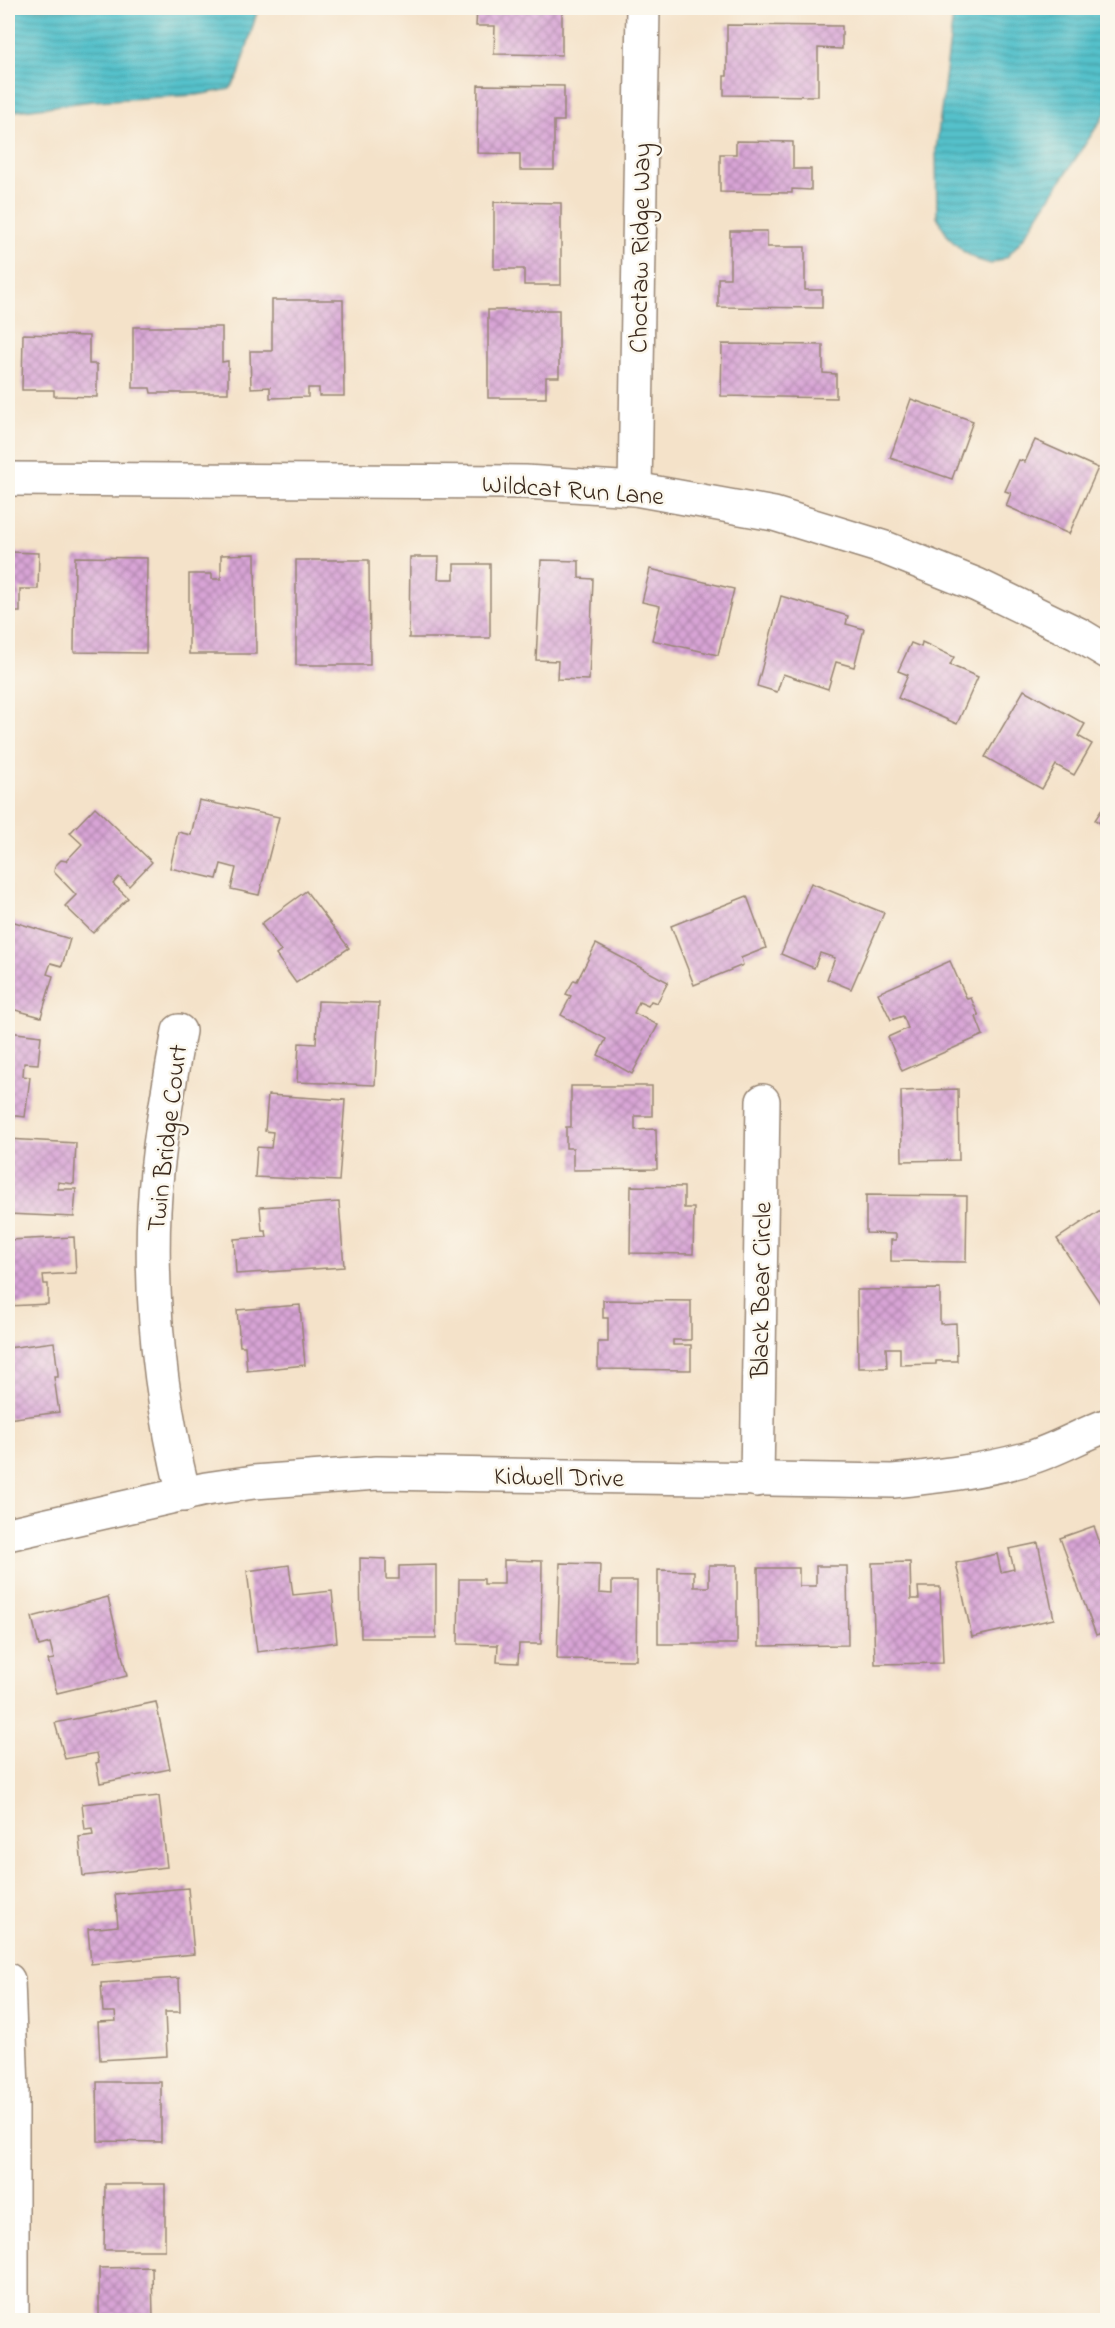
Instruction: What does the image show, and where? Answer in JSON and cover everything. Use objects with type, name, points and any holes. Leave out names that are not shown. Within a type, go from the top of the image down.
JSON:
[{"type":"street","name":"Choctaw Ridge Way","points":[[635,489],[643,8]]},
{"type":"street","name":"Wildcat Run Lane","points":[[8,479],[525,482],[635,489],[774,514],[885,548],[977,585],[1078,634],[1107,652]]},
{"type":"street","name":"Twin Bridge Court","points":[[179,1031],[159,1154],[154,1210],[154,1294],[161,1381],[184,1495]]},
{"type":"street","name":"Black Bear Circle","points":[[757,1480],[763,1101]]},
{"type":"street","name":"Kidwell Drive","points":[[8,1534],[254,1482],[377,1473],[757,1480],[894,1481],[926,1479],[998,1467],[1025,1459],[1055,1449],[1107,1425]]},
{"type":"street","points":[[8,1980],[12,2091],[12,2320]]},
{"type":"water","points":[[8,8],[258,8],[239,75],[230,89],[197,95],[92,101],[8,112]]},
{"type":"water","points":[[954,8],[1107,8],[1107,111],[1024,237],[1007,257],[991,264],[964,252],[948,237],[937,216],[936,150]]},
{"type":"building","points":[[477,8],[562,8],[562,55],[494,54],[495,26],[476,26]]},
{"type":"building","points":[[727,25],[842,26],[842,49],[818,48],[818,96],[724,95],[724,76],[727,76]]},
{"type":"building","points":[[478,85],[564,86],[564,121],[554,121],[554,170],[520,170],[520,154],[477,153]]},
{"type":"building","points":[[736,141],[793,142],[793,169],[811,169],[811,190],[792,189],[792,193],[720,192],[720,154],[736,154]]},
{"type":"building","points":[[494,202],[561,203],[561,285],[524,285],[524,269],[494,269]]},
{"type":"building","points":[[730,231],[767,231],[767,247],[805,247],[805,290],[822,290],[822,308],[718,307],[718,278],[730,278]]},
{"type":"building","points":[[272,300],[343,300],[344,396],[319,396],[319,388],[308,388],[308,397],[270,398],[270,387],[251,388],[250,351],[272,351]]},
{"type":"building","points":[[488,310],[559,310],[559,377],[546,377],[546,398],[488,398]]},
{"type":"building","points":[[133,327],[222,327],[222,362],[228,361],[228,393],[151,393],[150,388],[133,388]]},
{"type":"building","points":[[23,334],[89,336],[89,364],[97,364],[97,397],[54,396],[54,390],[22,390]]},
{"type":"building","points":[[722,344],[823,345],[823,373],[836,374],[836,398],[721,396]]},
{"type":"building","points":[[911,399],[973,421],[952,479],[890,458]]},
{"type":"building","points":[[1035,440],[1098,468],[1069,534],[1006,506],[1011,493],[1005,491],[1019,460],[1025,462]]},
{"type":"building","points":[[8,552],[39,553],[38,589],[20,589],[20,612],[8,612]]},
{"type":"building","points":[[255,554],[256,654],[189,654],[189,574],[212,574],[212,579],[221,579],[221,555]]},
{"type":"building","points":[[75,557],[147,558],[146,653],[74,652]]},
{"type":"building","points":[[410,557],[439,557],[438,579],[454,579],[454,564],[490,564],[490,638],[409,638]]},
{"type":"building","points":[[296,560],[369,560],[370,665],[296,665]]},
{"type":"building","points":[[541,560],[579,561],[579,578],[593,579],[589,680],[557,679],[558,661],[536,660]]},
{"type":"building","points":[[650,569],[734,589],[718,655],[652,640],[660,606],[642,602]]},
{"type":"building","points":[[781,596],[848,616],[846,624],[864,629],[854,667],[836,662],[828,689],[783,674],[777,692],[757,686]]},
{"type":"building","points":[[922,642],[954,657],[950,665],[978,677],[957,724],[898,698],[908,675],[898,671],[911,643],[921,647]]},
{"type":"building","points":[[1024,690],[1085,724],[1078,736],[1092,744],[1074,775],[1056,765],[1042,789],[985,757]]},
{"type":"building","points":[[199,800],[279,817],[259,895],[231,889],[236,868],[221,864],[217,879],[170,868],[178,832],[191,835]]},
{"type":"building","points":[[1108,800],[1108,828],[1095,820]]},
{"type":"building","points":[[95,807],[152,862],[129,886],[119,877],[113,884],[128,898],[93,933],[65,906],[76,895],[54,872],[55,866],[61,860],[66,861],[82,844],[70,833]]},
{"type":"building","points":[[811,883],[884,913],[851,989],[827,979],[835,958],[820,953],[814,968],[781,954]]},
{"type":"building","points":[[306,891],[349,948],[296,983],[276,955],[281,951],[261,924]]},
{"type":"building","points":[[747,896],[766,948],[741,958],[743,965],[694,985],[671,926]]},
{"type":"building","points":[[8,920],[70,939],[62,966],[51,963],[47,974],[53,976],[41,1017],[8,1008]]},
{"type":"building","points":[[596,944],[668,982],[657,1003],[651,1001],[648,1006],[639,1002],[634,1013],[658,1025],[632,1074],[598,1055],[606,1039],[561,1015],[571,996],[566,994],[574,980],[577,981]]},
{"type":"building","points":[[950,961],[967,999],[971,998],[979,1016],[976,1017],[983,1035],[902,1071],[888,1037],[908,1028],[903,1016],[891,1020],[878,993]]},
{"type":"building","points":[[318,1001],[379,1003],[375,1085],[297,1082],[299,1043],[316,1044]]},
{"type":"building","points":[[8,1032],[41,1036],[38,1064],[24,1063],[23,1076],[30,1077],[25,1117],[8,1115]]},
{"type":"building","points":[[571,1086],[652,1086],[652,1116],[635,1116],[635,1130],[656,1129],[657,1169],[573,1170],[573,1148],[566,1148],[566,1127],[571,1127]]},
{"type":"building","points":[[958,1089],[959,1160],[902,1161],[901,1091]]},
{"type":"building","points":[[268,1095],[345,1100],[339,1181],[255,1177],[257,1147],[271,1148],[273,1132],[265,1131]]},
{"type":"building","points":[[8,1139],[76,1143],[74,1184],[58,1182],[58,1189],[76,1189],[74,1217],[8,1214]]},
{"type":"building","points":[[631,1186],[684,1187],[684,1208],[694,1208],[693,1254],[630,1253]]},
{"type":"building","points":[[866,1195],[967,1196],[966,1262],[891,1261],[891,1240],[896,1240],[896,1234],[866,1233]]},
{"type":"building","points":[[339,1202],[344,1267],[236,1274],[234,1239],[267,1237],[266,1231],[262,1231],[260,1207]]},
{"type":"building","points":[[1108,1205],[1108,1303],[1102,1306],[1057,1239]]},
{"type":"building","points":[[74,1237],[76,1273],[43,1275],[44,1284],[48,1284],[48,1304],[8,1306],[8,1240]]},
{"type":"building","points":[[940,1289],[940,1324],[956,1323],[957,1361],[900,1365],[900,1348],[886,1348],[887,1368],[858,1368],[857,1290]]},
{"type":"building","points":[[603,1300],[691,1301],[691,1340],[673,1340],[673,1345],[691,1345],[691,1370],[598,1369],[598,1342],[608,1342],[608,1318],[603,1318]]},
{"type":"building","points":[[300,1305],[305,1365],[247,1371],[245,1346],[240,1346],[237,1310]]},
{"type":"building","points":[[54,1342],[58,1377],[54,1377],[59,1412],[8,1419],[8,1348]]},
{"type":"building","points":[[1094,1526],[1103,1552],[1108,1550],[1108,1631],[1096,1635],[1060,1538]]},
{"type":"building","points":[[1038,1543],[1054,1619],[972,1637],[956,1563],[997,1554],[1001,1572],[1014,1569],[1009,1549]]},
{"type":"building","points":[[360,1558],[386,1559],[386,1579],[399,1579],[399,1566],[436,1565],[436,1638],[361,1638]]},
{"type":"building","points":[[504,1560],[542,1561],[541,1644],[519,1644],[518,1663],[497,1662],[498,1645],[458,1644],[459,1579],[484,1579],[484,1584],[504,1584]]},
{"type":"building","points":[[910,1562],[911,1599],[919,1599],[918,1587],[940,1587],[943,1663],[875,1664],[872,1563]]},
{"type":"building","points":[[560,1563],[600,1564],[599,1593],[612,1594],[612,1581],[637,1581],[636,1660],[557,1659]]},
{"type":"building","points":[[289,1565],[293,1595],[332,1591],[337,1642],[257,1652],[247,1571]]},
{"type":"building","points":[[709,1565],[737,1565],[737,1644],[658,1644],[658,1570],[694,1571],[694,1587],[709,1587]]},
{"type":"building","points":[[816,1566],[847,1566],[848,1645],[759,1646],[758,1568],[799,1568],[799,1586],[816,1586]]},
{"type":"building","points":[[108,1597],[127,1676],[57,1693],[48,1660],[54,1659],[50,1643],[39,1646],[32,1617]]},
{"type":"building","points":[[156,1702],[170,1769],[100,1783],[96,1763],[99,1762],[97,1753],[65,1759],[55,1723]]},
{"type":"building","points":[[159,1796],[167,1867],[83,1876],[79,1837],[93,1835],[92,1829],[85,1830],[82,1804]]},
{"type":"building","points":[[188,1888],[194,1954],[91,1964],[88,1929],[118,1926],[115,1894]]},
{"type":"building","points":[[179,1978],[180,2012],[165,2012],[167,2056],[100,2060],[98,2022],[116,2021],[115,2012],[103,2012],[101,1983]]},
{"type":"building","points":[[97,2082],[161,2082],[161,2142],[98,2141]]},
{"type":"building","points":[[105,2184],[165,2184],[165,2250],[104,2250]]},
{"type":"building","points":[[152,2267],[153,2320],[99,2320],[99,2268]]}]
